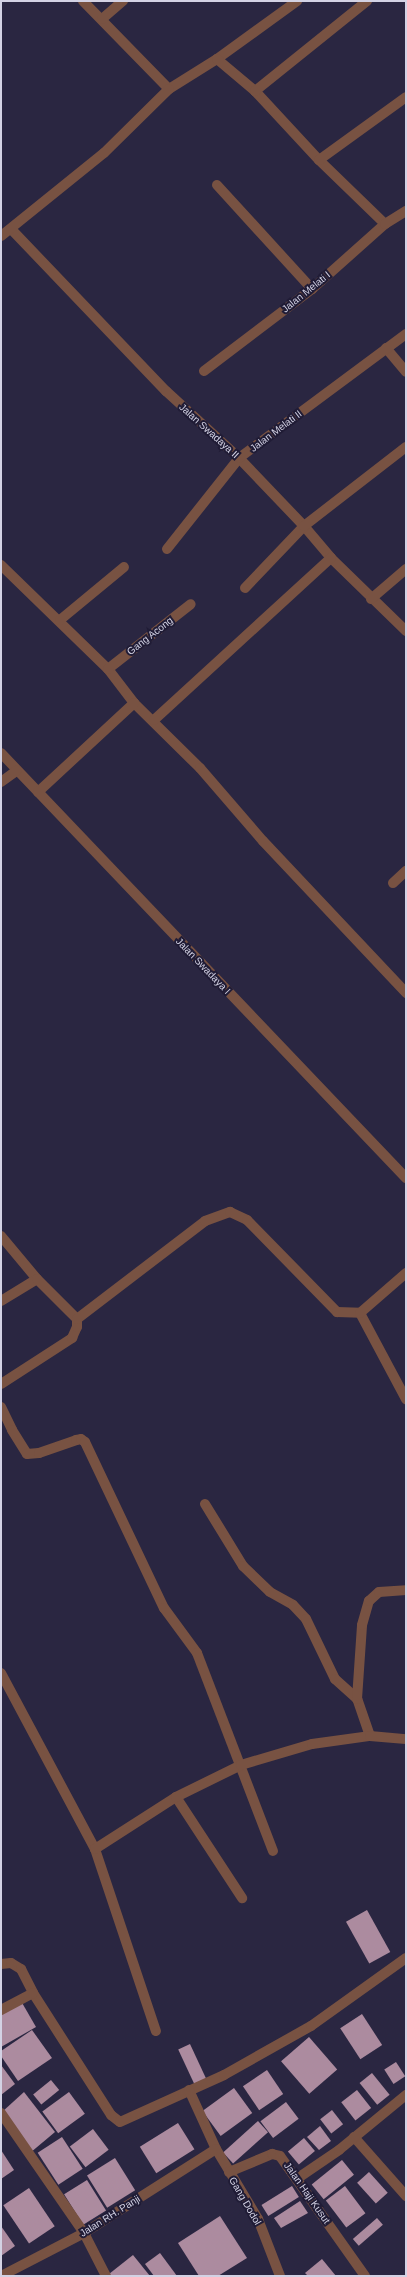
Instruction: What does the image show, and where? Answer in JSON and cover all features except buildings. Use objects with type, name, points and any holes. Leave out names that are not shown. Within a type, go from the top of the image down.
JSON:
[{"type":"street","points":[[83,1],[102,19],[168,90]]},
{"type":"street","points":[[102,19],[124,1]]},
{"type":"street","points":[[1,236],[12,230],[46,198],[104,153],[168,90],[217,59],[296,1]]},
{"type":"street","points":[[255,91],[367,1]]},
{"type":"street","points":[[217,59],[255,91],[319,160],[385,224]]},
{"type":"street","points":[[319,160],[406,97]]},
{"type":"street","points":[[217,185],[312,289]]},
{"type":"street","name":"Jalan Melati I","points":[[204,371],[312,289],[385,224],[406,211]]},
{"type":"street","name":"Jalan Swadaya II","points":[[12,230],[166,391],[239,458],[304,526],[331,558],[371,599],[406,631]]},
{"type":"street","name":"Jalan Melati II","points":[[167,549],[239,458],[406,334]]},
{"type":"street","points":[[386,348],[406,372]]},
{"type":"street","points":[[244,588],[304,526],[406,447]]},
{"type":"street","points":[[154,720],[331,558]]},
{"type":"street","points":[[1,564],[60,620],[108,669],[134,703],[154,720],[406,993]]},
{"type":"street","points":[[60,620],[124,567]]},
{"type":"street","points":[[371,599],[406,569]]},
{"type":"street","name":"Gang Acong","points":[[108,669],[191,604]]},
{"type":"street","points":[[38,792],[134,703]]},
{"type":"street","name":"Jalan Swadaya I","points":[[1,753],[16,771],[38,792],[406,1178]]},
{"type":"street","points":[[1,782],[16,771]]},
{"type":"street","points":[[393,883],[406,871]]},
{"type":"street","points":[[76,1319],[206,1221],[230,1212],[246,1220],[337,1312],[360,1313],[406,1273]]},
{"type":"street","points":[[1,1236],[38,1279],[76,1319],[77,1327],[72,1338],[1,1384]]},
{"type":"street","points":[[1,1300],[38,1279]]},
{"type":"street","points":[[360,1313],[406,1399]]},
{"type":"street","points":[[1,1407],[12,1430],[28,1454],[39,1453],[76,1440],[81,1439],[85,1442],[164,1608],[197,1653],[273,1851]]},
{"type":"street","points":[[205,1504],[243,1566],[270,1592],[293,1605],[306,1619],[335,1679],[357,1699]]},
{"type":"street","points":[[370,1736],[357,1699],[362,1626],[369,1601],[379,1592],[406,1590]]},
{"type":"street","points":[[1,1673],[95,1849],[156,2031]]},
{"type":"street","points":[[95,1849],[176,1797],[241,1765],[312,1744],[370,1736],[406,1739]]},
{"type":"street","points":[[176,1797],[242,1898]]},
{"type":"street","points":[[1,1964],[11,1962],[21,1969],[33,1994],[111,2115],[120,2122],[224,2075],[311,2026],[406,1958]]},
{"type":"street","points":[[1,2010],[33,1994]]},
{"type":"street","name":"Gang Dodol","points":[[190,2090],[216,2150],[258,2219],[280,2276]]},
{"type":"street","points":[[298,2178],[354,2137],[406,2095]]},
{"type":"street","points":[[1,2113],[84,2233],[106,2276]]},
{"type":"street","points":[[354,2137],[406,2196]]},
{"type":"street","name":"Jalan RH. Panji","points":[[1,2276],[84,2233],[216,2150]]},
{"type":"street","name":"Jalan Haji Kusut","points":[[229,2172],[272,2154],[280,2156],[298,2178],[365,2276]]}]
